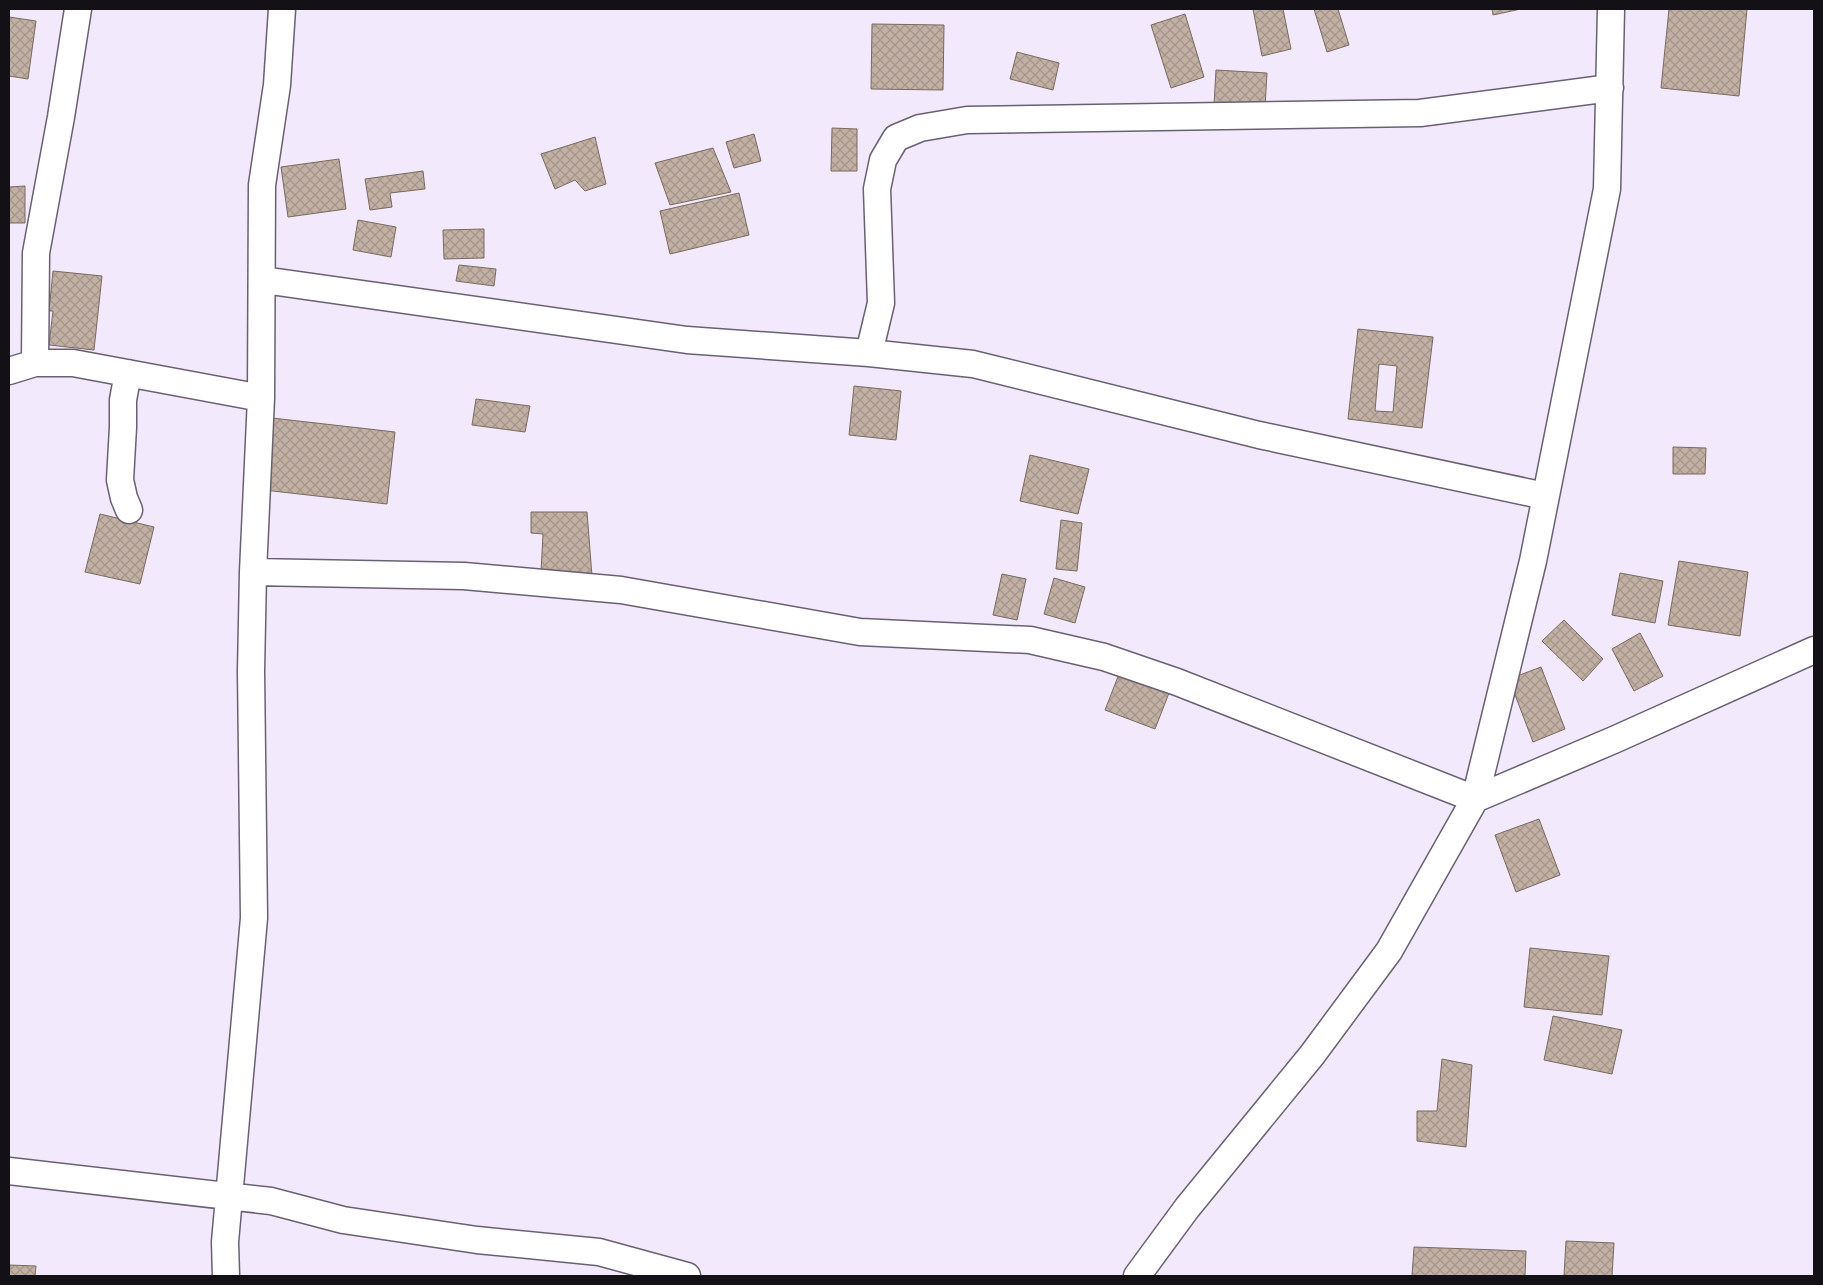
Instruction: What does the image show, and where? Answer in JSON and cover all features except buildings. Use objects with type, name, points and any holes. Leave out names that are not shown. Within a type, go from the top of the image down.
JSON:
[{"type":"street","points":[[35,363],[36,253],[61,117],[78,9]]},
{"type":"street","points":[[226,1276],[225,1242],[254,918],[251,671],[253,572],[261,398],[262,185],[277,85],[282,9]]},
{"type":"street","points":[[1137,1276],[1187,1208],[1312,1054],[1389,951],[1475,799],[1533,561],[1608,189],[1611,9]]},
{"type":"street","points":[[869,353],[881,303],[877,189],[883,160],[896,138],[920,128],[968,120],[1420,113],[1610,88]]},
{"type":"street","points":[[263,280],[687,340],[869,353],[973,364],[1259,435],[1545,496]]},
{"type":"street","points":[[9,371],[35,363],[73,363],[261,398]]},
{"type":"street","points":[[128,373],[123,400],[124,427],[120,480],[129,510]]},
{"type":"street","points":[[253,572],[464,576],[622,590],[860,632],[1030,640],[1104,657],[1177,682],[1475,799],[1616,739],[1814,650]]},
{"type":"street","points":[[9,1171],[271,1201],[343,1220],[477,1240],[599,1252],[687,1276]]}]
